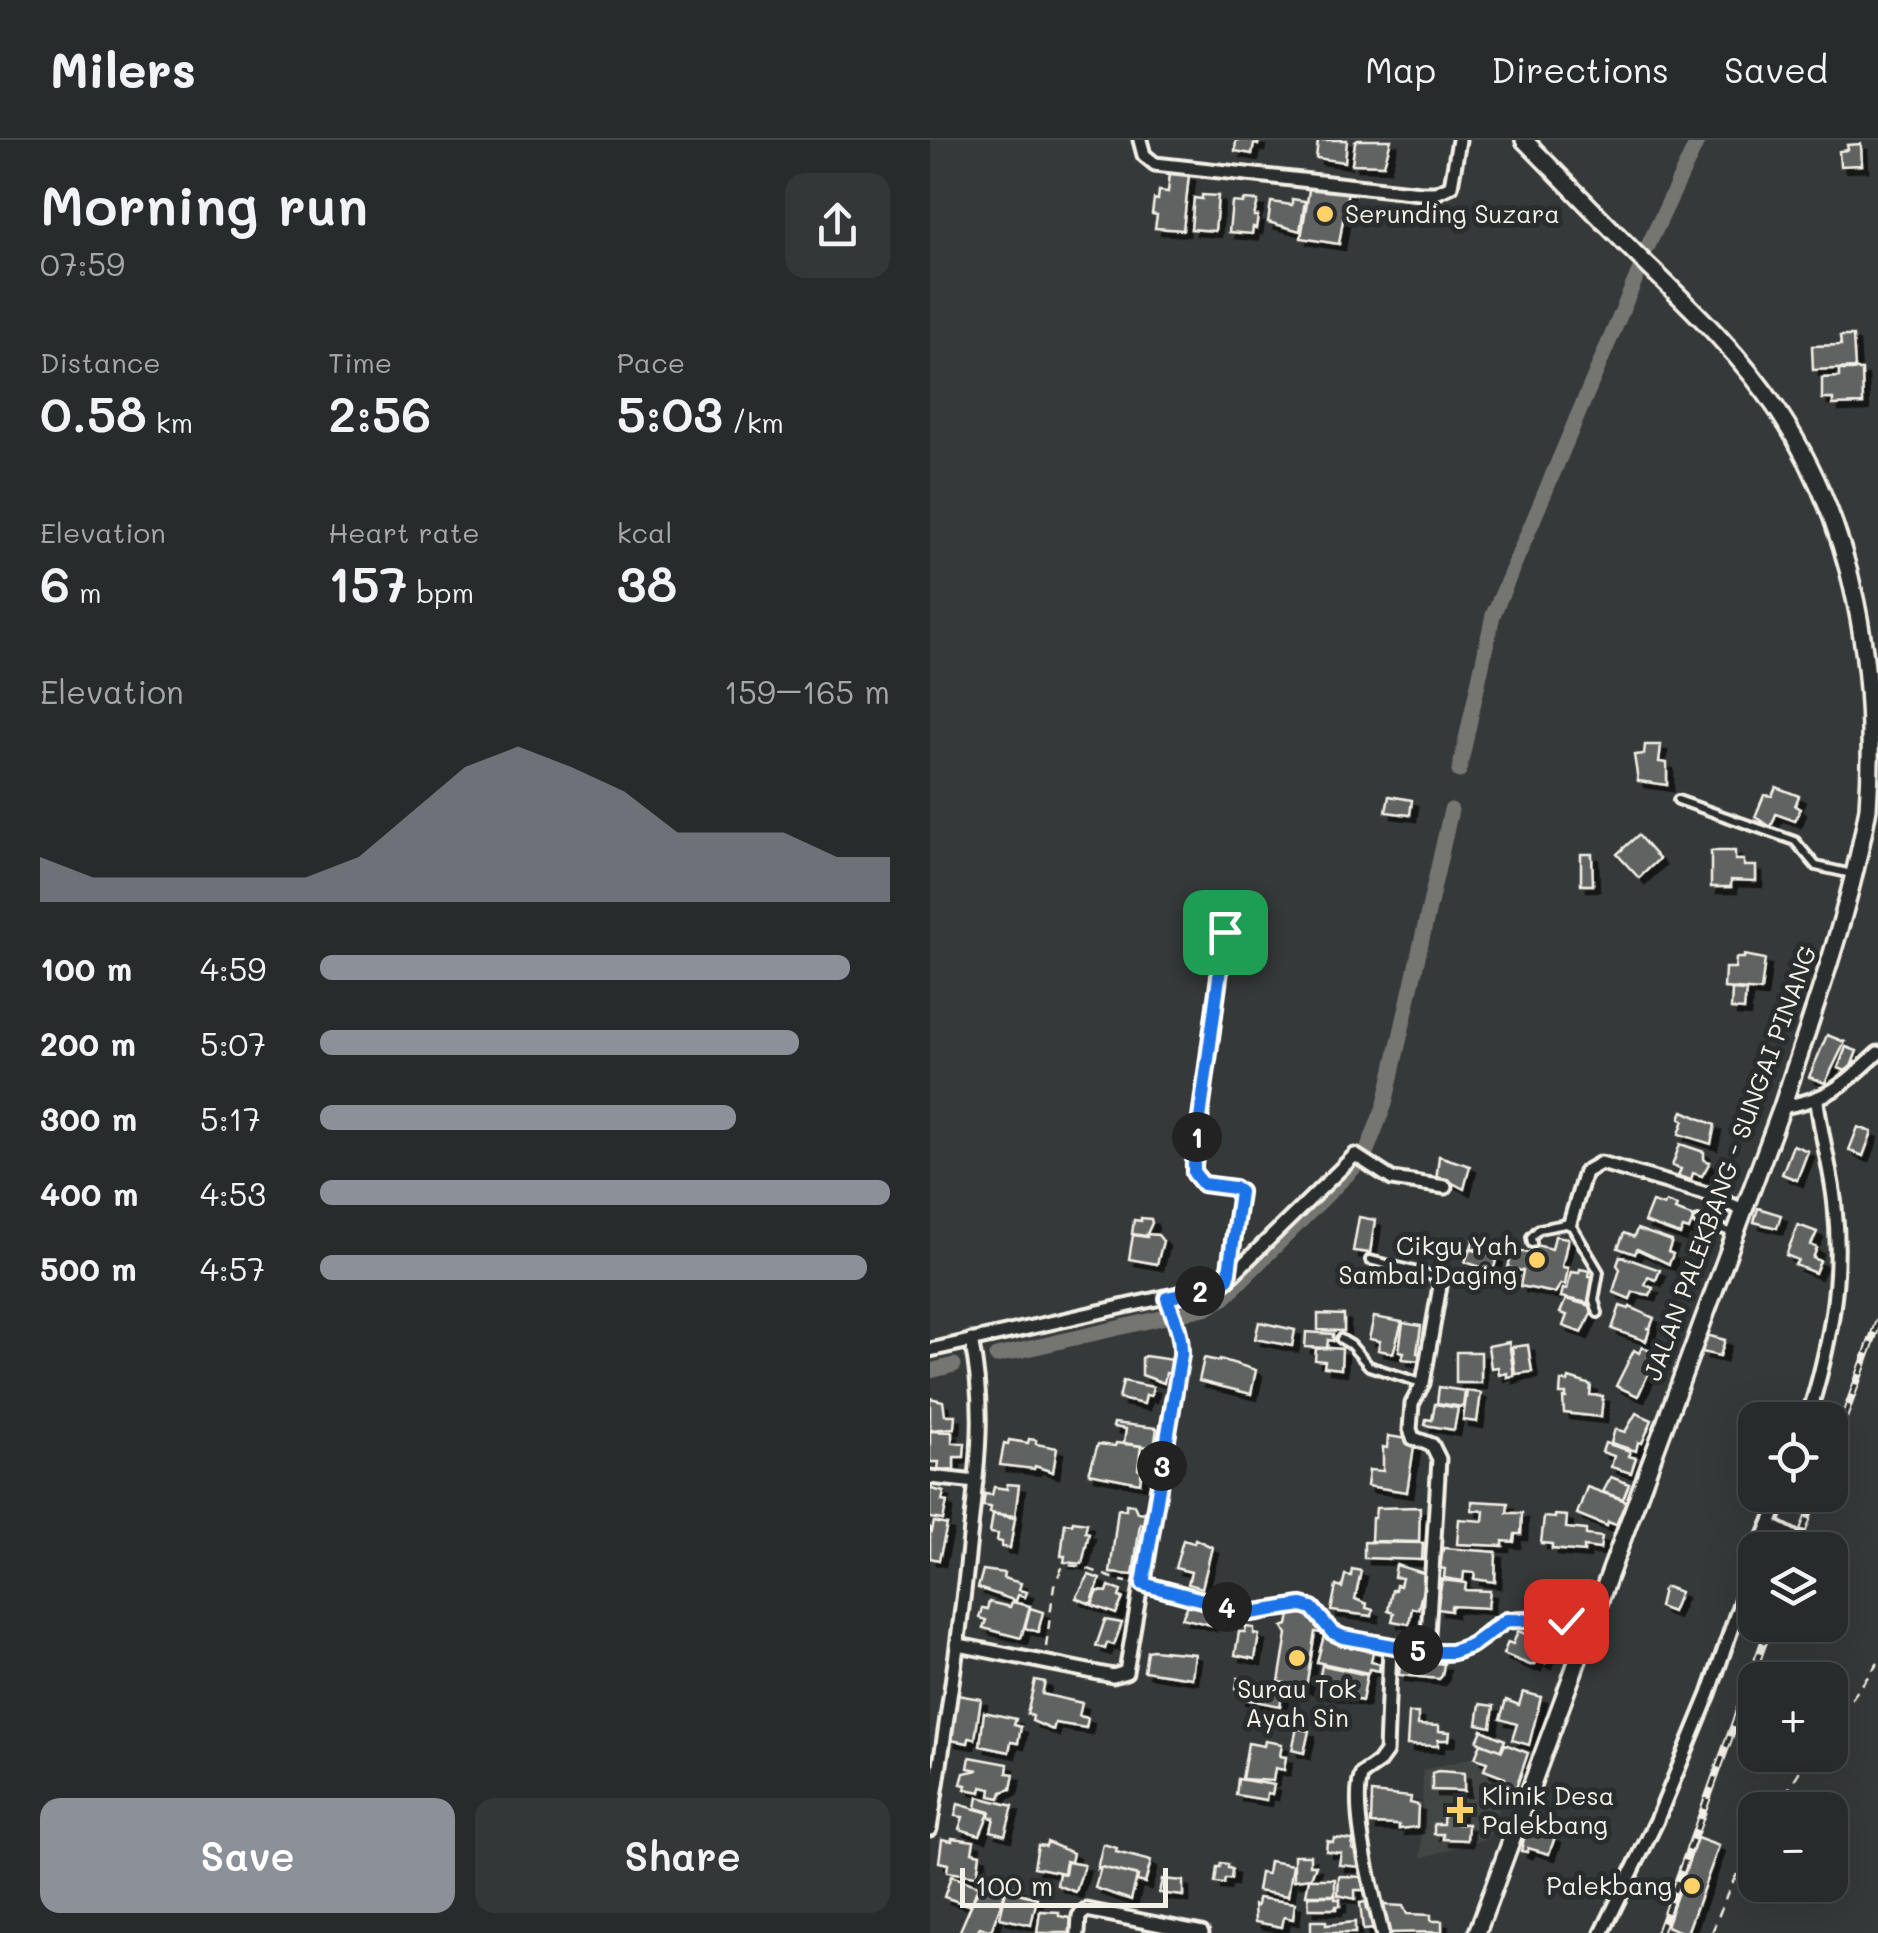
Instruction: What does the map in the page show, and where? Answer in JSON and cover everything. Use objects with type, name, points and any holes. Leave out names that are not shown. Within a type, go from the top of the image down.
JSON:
[{"type":"street","points":[[1140,140],[1144,155],[1156,164],[1420,193],[1436,193],[1451,186],[1459,140]]},
{"type":"street","name":"JALAN PALEKBANG - SUNGAI PINANG","points":[[1477,1933],[1782,1107],[1854,875],[1872,773],[1872,668],[1860,593],[1830,504],[1778,411],[1747,371],[1674,290],[1524,140]]},
{"type":"street","points":[[1225,932],[1194,1173],[1203,1184],[1240,1192],[1228,1279]]},
{"type":"street","points":[[1782,1107],[1817,1101],[1840,1088],[1878,1053]]},
{"type":"street","points":[[1812,1402],[1830,1341],[1838,1244],[1817,1101]]},
{"type":"street","points":[[930,1350],[972,1346],[1168,1302],[1211,1288],[1228,1279],[1356,1156],[1392,1179],[1446,1187]]},
{"type":"street","points":[[1570,1223],[1585,1172],[1600,1163],[1707,1194],[1743,1210]]},
{"type":"street","points":[[1427,1652],[1439,1458],[1432,1445],[1417,1442],[1410,1434],[1412,1404],[1422,1383],[1440,1286]]},
{"type":"street","points":[[930,1830],[934,1785],[959,1645],[980,1438],[980,1388],[972,1346]]},
{"type":"street","points":[[959,1645],[1113,1676],[1126,1672],[1173,1400]]},
{"type":"street","points":[[930,1477],[976,1482]]},
{"type":"street","points":[[1767,1532],[1775,1512]]},
{"type":"street","points":[[1770,1525],[1783,1532]]},
{"type":"street","points":[[1143,1584],[1251,1613],[1302,1605],[1312,1608],[1332,1632],[1427,1652],[1452,1652],[1472,1645],[1507,1620],[1566,1621],[1588,1628]]},
{"type":"street","points":[[1602,1933],[1657,1820],[1709,1694],[1738,1610]]},
{"type":"street","points":[[1382,1933],[1364,1851],[1358,1786],[1362,1774],[1386,1752],[1390,1646]]},
{"type":"street","points":[[1078,1933],[1079,1916],[1086,1910],[1202,1933]]},
{"type":"lane","points":[[1678,800],[1795,841],[1816,866],[1854,875]]},
{"type":"lane","points":[[1698,1221],[1734,1233]]},
{"type":"lane","points":[[1532,1243],[1532,1236],[1539,1230],[1570,1223],[1599,1272],[1594,1300],[1598,1313]]},
{"type":"lane","points":[[1370,1260],[1433,1276],[1440,1286]]},
{"type":"lane","points":[[1168,1302],[1182,1336],[1173,1400]]},
{"type":"lane","points":[[1340,1339],[1351,1344],[1369,1366],[1422,1383]]},
{"type":"path","points":[[1044,1664],[1054,1585],[1063,1566],[1092,1568],[1104,1578],[1143,1584]]},
{"type":"path","points":[[1848,1704],[1878,1663]]},
{"type":"path","points":[[1712,1933],[1738,1873]]},
{"type":"shaded area","name":"Klinik Desa Palekbang","points":[[1475,1757],[1503,1797],[1489,1838],[1421,1858],[1423,1770]]},
{"type":"building","points":[[1236,140],[1259,140],[1252,154],[1235,151]]},
{"type":"building","points":[[1318,140],[1347,140],[1345,162],[1316,158]]},
{"type":"building","points":[[1358,140],[1391,140],[1384,165],[1352,164]]},
{"type":"building","points":[[1861,144],[1862,165],[1840,166],[1839,151],[1848,150],[1847,145]]},
{"type":"building","points":[[1170,173],[1189,175],[1183,230],[1155,228],[1154,199],[1158,200],[1159,191],[1168,192]]},
{"type":"building","name":"Serunding Suzara","points":[[1310,184],[1348,190],[1339,244],[1301,238]]},
{"type":"building","points":[[1202,195],[1218,196],[1215,231],[1191,229],[1194,198],[1202,199]]},
{"type":"building","points":[[1292,199],[1305,201],[1300,231],[1268,222],[1271,202],[1292,205]]},
{"type":"building","points":[[1258,201],[1252,234],[1229,232],[1232,202]]},
{"type":"building","points":[[1840,336],[1853,336],[1855,368],[1813,370],[1812,346],[1841,345]]},
{"type":"building","points":[[1839,370],[1862,370],[1863,404],[1833,405],[1833,399],[1822,399],[1822,378],[1839,377]]},
{"type":"building","points":[[1645,745],[1661,745],[1659,762],[1667,763],[1667,785],[1638,781],[1634,755],[1644,754]]},
{"type":"building","points":[[1776,787],[1799,796],[1795,806],[1800,809],[1795,821],[1776,814],[1771,827],[1755,817],[1764,795],[1772,796]]},
{"type":"building","points":[[1389,796],[1412,800],[1410,815],[1386,812]]},
{"type":"building","points":[[1638,835],[1659,859],[1639,878],[1617,854]]},
{"type":"building","points":[[1711,851],[1735,851],[1735,860],[1744,860],[1744,866],[1756,866],[1756,881],[1731,880],[1731,887],[1711,887]]},
{"type":"building","points":[[1581,854],[1592,854],[1593,885],[1581,885]]},
{"type":"building","points":[[1744,955],[1765,959],[1761,991],[1724,988],[1725,968],[1735,968],[1736,958]]},
{"type":"building","points":[[1732,990],[1746,991],[1744,1010],[1731,1009]]},
{"type":"building","points":[[1827,1035],[1845,1042],[1825,1083],[1809,1077]]},
{"type":"building","points":[[1846,1047],[1857,1051],[1849,1072],[1838,1068]]},
{"type":"building","points":[[1683,1111],[1715,1125],[1711,1144],[1679,1134]]},
{"type":"building","points":[[1858,1127],[1872,1132],[1863,1156],[1849,1150]]},
{"type":"building","points":[[1680,1144],[1704,1152],[1704,1160],[1710,1162],[1702,1176],[1693,1173],[1691,1180],[1678,1176],[1681,1169],[1672,1166]]},
{"type":"building","points":[[1793,1145],[1808,1151],[1797,1180],[1782,1174]]},
{"type":"building","points":[[1439,1156],[1470,1166],[1464,1189],[1447,1180],[1446,1184],[1436,1181]]},
{"type":"building","points":[[1652,1202],[1664,1206],[1666,1202],[1694,1217],[1689,1230],[1683,1228],[1680,1235],[1644,1222]]},
{"type":"building","points":[[1758,1208],[1781,1215],[1777,1228],[1754,1222]]},
{"type":"building","points":[[1359,1217],[1375,1220],[1370,1253],[1353,1251]]},
{"type":"building","points":[[1151,1219],[1146,1236],[1132,1234],[1134,1220]]},
{"type":"building","points":[[1798,1225],[1817,1232],[1811,1245],[1817,1248],[1813,1258],[1820,1261],[1815,1273],[1795,1265],[1798,1260],[1786,1255]]},
{"type":"building","points":[[1637,1229],[1672,1241],[1669,1264],[1637,1249],[1635,1254],[1618,1248],[1624,1233],[1634,1237]]},
{"type":"building","points":[[1475,1234],[1496,1240],[1492,1254],[1471,1248]]},
{"type":"building","points":[[1133,1235],[1158,1235],[1163,1241],[1157,1264],[1129,1259]]},
{"type":"building","name":"Cikgu Yah Sambal Daging","points":[[1555,1236],[1568,1238],[1562,1267],[1568,1268],[1565,1285],[1561,1284],[1555,1293],[1520,1286],[1523,1271],[1508,1268],[1512,1250],[1534,1254],[1536,1245],[1552,1249]]},
{"type":"building","points":[[1470,1249],[1497,1257],[1493,1271],[1465,1262]]},
{"type":"building","points":[[1620,1256],[1660,1270],[1656,1280],[1648,1277],[1645,1285],[1653,1288],[1650,1295],[1633,1292],[1630,1299],[1613,1292]]},
{"type":"building","points":[[1580,1269],[1590,1271],[1589,1276],[1594,1277],[1588,1303],[1561,1297],[1571,1272],[1579,1273]]},
{"type":"building","points":[[1566,1299],[1594,1307],[1582,1333],[1563,1326],[1567,1315],[1560,1313]]},
{"type":"building","points":[[1620,1306],[1654,1318],[1650,1328],[1646,1328],[1650,1329],[1646,1341],[1612,1329]]},
{"type":"building","points":[[1318,1314],[1344,1315],[1344,1331],[1318,1330]]},
{"type":"building","points":[[1374,1317],[1402,1322],[1393,1353],[1378,1350],[1380,1341],[1369,1339]]},
{"type":"building","points":[[1259,1322],[1295,1330],[1292,1346],[1255,1339]]},
{"type":"building","points":[[1403,1323],[1421,1326],[1417,1353],[1421,1354],[1420,1361],[1402,1359],[1404,1352],[1399,1351]]},
{"type":"building","points":[[1306,1332],[1333,1334],[1333,1341],[1328,1340],[1327,1348],[1305,1347]]},
{"type":"building","points":[[1706,1335],[1725,1340],[1720,1356],[1702,1352]]},
{"type":"building","points":[[1509,1342],[1514,1376],[1507,1377],[1507,1373],[1499,1375],[1498,1367],[1491,1368],[1488,1346]]},
{"type":"building","points":[[1528,1345],[1532,1372],[1515,1374],[1512,1347]]},
{"type":"building","points":[[1642,1347],[1664,1358],[1657,1371],[1651,1368],[1638,1396],[1616,1386],[1634,1350],[1639,1353]]},
{"type":"building","points":[[1316,1349],[1342,1349],[1341,1369],[1324,1367],[1325,1361],[1315,1360]]},
{"type":"building","points":[[1456,1352],[1481,1352],[1481,1383],[1456,1383]]},
{"type":"building","points":[[1145,1356],[1173,1360],[1171,1374],[1166,1373],[1164,1383],[1142,1375]]},
{"type":"building","points":[[1204,1358],[1256,1370],[1251,1394],[1199,1381]]},
{"type":"building","points":[[1569,1378],[1591,1385],[1590,1395],[1603,1396],[1601,1417],[1564,1413],[1566,1394],[1560,1394],[1561,1381],[1568,1382]]},
{"type":"building","points":[[1123,1381],[1153,1387],[1151,1396],[1146,1395],[1144,1404],[1119,1399]]},
{"type":"building","points":[[1439,1387],[1465,1391],[1463,1407],[1437,1403]]},
{"type":"building","points":[[1467,1391],[1481,1393],[1477,1422],[1463,1420]]},
{"type":"building","points":[[930,1398],[943,1401],[945,1415],[955,1415],[954,1428],[930,1430]]},
{"type":"building","points":[[1435,1404],[1458,1408],[1454,1430],[1425,1425],[1426,1419],[1432,1420]]},
{"type":"building","points":[[1636,1413],[1652,1420],[1636,1451],[1611,1443],[1615,1429],[1625,1432]]},
{"type":"building","points":[[1114,1423],[1157,1428],[1154,1448],[1124,1443],[1126,1429],[1113,1427]]},
{"type":"building","points":[[930,1431],[952,1432],[952,1443],[965,1443],[964,1457],[954,1457],[954,1470],[938,1469],[939,1462],[930,1462]]},
{"type":"building","points":[[1388,1436],[1415,1440],[1407,1492],[1367,1486],[1369,1470],[1383,1471],[1383,1447],[1387,1448]]},
{"type":"building","points":[[1029,1439],[1057,1448],[1053,1472],[1035,1466],[1034,1469],[1000,1465],[1004,1443],[1028,1443]]},
{"type":"building","points":[[1605,1443],[1630,1451],[1628,1456],[1636,1458],[1631,1473],[1611,1467],[1614,1456],[1602,1452]]},
{"type":"building","points":[[1098,1444],[1141,1446],[1140,1483],[1089,1473]]},
{"type":"building","points":[[1611,1477],[1629,1484],[1623,1499],[1603,1492]]},
{"type":"building","points":[[1007,1484],[1019,1485],[1015,1516],[990,1513],[991,1507],[983,1506],[985,1494],[992,1495],[994,1487],[1007,1489]]},
{"type":"building","points":[[930,1485],[931,1489],[944,1492],[942,1501],[947,1502],[943,1520],[930,1518]]},
{"type":"building","points":[[1587,1487],[1626,1501],[1616,1525],[1608,1522],[1607,1526],[1577,1514]]},
{"type":"building","points":[[1472,1501],[1508,1503],[1507,1513],[1522,1513],[1521,1534],[1515,1534],[1514,1542],[1503,1541],[1503,1546],[1457,1544],[1459,1519],[1483,1521],[1484,1511],[1472,1510]]},
{"type":"building","points":[[1126,1504],[1134,1505],[1137,1512],[1148,1513],[1146,1524],[1140,1524],[1133,1575],[1110,1573],[1118,1509],[1126,1510]]},
{"type":"building","points":[[1420,1507],[1419,1542],[1371,1541],[1376,1508]]},
{"type":"building","points":[[993,1514],[1015,1518],[1010,1548],[1002,1547],[1002,1542],[997,1541],[998,1534],[990,1533]]},
{"type":"building","points":[[1567,1516],[1566,1528],[1602,1537],[1600,1549],[1552,1549],[1552,1544],[1541,1543],[1544,1517]]},
{"type":"building","points":[[934,1522],[947,1525],[939,1560],[930,1558],[930,1528],[932,1531]]},
{"type":"building","points":[[1065,1523],[1087,1523],[1085,1532],[1089,1533],[1082,1564],[1064,1562],[1065,1556],[1061,1556]]},
{"type":"building","points":[[1195,1539],[1212,1547],[1202,1588],[1188,1584],[1191,1572],[1175,1568],[1183,1540],[1194,1543]]},
{"type":"building","points":[[1364,1542],[1423,1543],[1422,1560],[1364,1558]]},
{"type":"building","points":[[1443,1548],[1496,1552],[1495,1582],[1474,1579],[1475,1573],[1464,1572],[1463,1581],[1444,1578],[1445,1569],[1440,1568]]},
{"type":"building","points":[[1396,1565],[1427,1574],[1418,1609],[1412,1608],[1409,1624],[1392,1621],[1394,1613],[1388,1611],[1392,1590],[1400,1586],[1402,1578],[1394,1577]]},
{"type":"building","points":[[1352,1569],[1361,1571],[1355,1599],[1373,1610],[1372,1616],[1331,1611],[1336,1586],[1342,1588],[1345,1575],[1351,1576]]},
{"type":"building","points":[[983,1570],[1004,1573],[1003,1578],[1021,1583],[1019,1590],[1027,1592],[1025,1597],[1018,1595],[1016,1601],[978,1588]]},
{"type":"building","points":[[1089,1575],[1100,1579],[1091,1604],[1076,1598]]},
{"type":"building","points":[[1442,1580],[1466,1583],[1465,1590],[1490,1591],[1488,1608],[1437,1609]]},
{"type":"building","points":[[1109,1586],[1121,1591],[1119,1597],[1123,1598],[1116,1614],[1092,1605],[1098,1591],[1107,1592]]},
{"type":"building","points":[[1667,1587],[1680,1592],[1672,1612],[1659,1607]]},
{"type":"building","name":"Surau Tok Ayah Sin","points":[[1303,1601],[1317,1604],[1314,1619],[1323,1620],[1321,1633],[1315,1632],[1306,1687],[1279,1682],[1287,1634],[1283,1627],[1288,1625],[1292,1605]]},
{"type":"building","points":[[989,1602],[1030,1606],[1021,1638],[983,1628],[986,1620],[979,1618]]},
{"type":"building","points":[[1189,1603],[1215,1610],[1211,1625],[1182,1618]]},
{"type":"building","points":[[1030,1608],[1043,1612],[1038,1632],[1025,1628]]},
{"type":"building","points":[[1105,1620],[1122,1623],[1114,1645],[1107,1643],[1105,1649],[1096,1646]]},
{"type":"building","points":[[1246,1627],[1254,1628],[1254,1634],[1259,1635],[1255,1659],[1235,1655],[1239,1632],[1245,1632]]},
{"type":"building","points":[[1518,1631],[1551,1647],[1545,1663],[1537,1660],[1530,1665],[1503,1654]]},
{"type":"building","points":[[1325,1632],[1364,1642],[1363,1649],[1373,1651],[1371,1662],[1380,1664],[1379,1671],[1369,1669],[1368,1673],[1317,1662]]},
{"type":"building","points":[[1147,1651],[1195,1654],[1192,1678],[1144,1671]]},
{"type":"building","points":[[1411,1660],[1444,1664],[1442,1676],[1439,1679],[1399,1675],[1400,1664],[1411,1665]]},
{"type":"building","points":[[1322,1665],[1367,1675],[1362,1701],[1317,1691]]},
{"type":"building","points":[[1238,1678],[1284,1686],[1280,1706],[1240,1698],[1242,1690],[1236,1689]]},
{"type":"building","points":[[1035,1680],[1045,1682],[1042,1694],[1082,1703],[1079,1716],[1088,1718],[1086,1728],[1055,1723],[1053,1730],[1032,1721],[1033,1716],[1027,1714]]},
{"type":"building","points":[[1523,1692],[1541,1697],[1529,1745],[1512,1740],[1517,1724],[1500,1719],[1506,1700],[1519,1705]]},
{"type":"building","points":[[957,1695],[981,1699],[975,1739],[969,1738],[968,1743],[950,1740]]},
{"type":"building","points":[[1480,1704],[1494,1706],[1491,1727],[1477,1724]]},
{"type":"building","points":[[984,1712],[1016,1719],[1014,1725],[1021,1727],[1018,1743],[1011,1742],[1009,1752],[980,1746]]},
{"type":"building","points":[[1409,1713],[1418,1713],[1418,1725],[1439,1726],[1439,1731],[1450,1732],[1449,1740],[1438,1740],[1438,1746],[1407,1745]]},
{"type":"building","points":[[1297,1728],[1309,1731],[1304,1753],[1292,1750]]},
{"type":"building","points":[[1482,1730],[1505,1740],[1500,1751],[1477,1741]]},
{"type":"building","points":[[1265,1741],[1282,1744],[1284,1770],[1275,1768],[1273,1781],[1242,1779],[1248,1743],[1264,1746]]},
{"type":"building","points":[[1481,1743],[1502,1751],[1505,1744],[1528,1753],[1512,1800],[1504,1797],[1505,1778],[1484,1770],[1487,1762],[1475,1758]]},
{"type":"building","points":[[970,1757],[1008,1764],[1007,1773],[1014,1774],[1011,1789],[1002,1792],[1000,1798],[990,1796],[991,1789],[965,1789],[966,1785],[961,1784],[964,1773],[978,1770],[968,1768]]},
{"type":"building","points":[[1432,1773],[1464,1773],[1464,1791],[1432,1790]]},
{"type":"building","points":[[1238,1779],[1274,1785],[1272,1794],[1267,1793],[1266,1800],[1236,1795]]},
{"type":"building","points":[[1372,1793],[1411,1797],[1410,1803],[1418,1805],[1417,1827],[1399,1829],[1399,1825],[1371,1824]]},
{"type":"building","points":[[978,1797],[1013,1806],[1005,1835],[991,1831],[994,1818],[989,1817],[990,1812],[976,1808]]},
{"type":"building","points":[[958,1804],[989,1813],[980,1835],[959,1829],[963,1817],[955,1816]]},
{"type":"building","points":[[1444,1808],[1459,1808],[1458,1824],[1468,1824],[1467,1840],[1443,1839],[1443,1834],[1434,1834],[1434,1824],[1443,1824]]},
{"type":"building","points":[[1527,1826],[1555,1837],[1549,1854],[1528,1848],[1527,1852],[1521,1851]]},
{"type":"building","points":[[1334,1838],[1353,1840],[1352,1849],[1362,1854],[1361,1867],[1339,1865],[1341,1853],[1326,1851],[1327,1841],[1333,1842]]},
{"type":"building","name":"Palekbang","points":[[1697,1838],[1719,1846],[1684,1933],[1666,1926]]},
{"type":"building","points":[[942,1839],[974,1841],[972,1852],[980,1854],[977,1876],[947,1872],[948,1864],[939,1862]]},
{"type":"building","points":[[1047,1842],[1073,1853],[1071,1862],[1066,1861],[1064,1873],[1034,1867],[1038,1845],[1046,1846]]},
{"type":"building","points":[[1103,1844],[1117,1848],[1116,1852],[1151,1861],[1145,1883],[1137,1881],[1138,1876],[1097,1869]]},
{"type":"building","points":[[1294,1855],[1310,1855],[1310,1865],[1316,1865],[1311,1878],[1294,1880]]},
{"type":"building","points":[[1269,1861],[1293,1865],[1288,1896],[1257,1891],[1260,1873],[1267,1874]]},
{"type":"building","points":[[1067,1862],[1084,1865],[1076,1892],[1057,1885]]},
{"type":"building","points":[[1221,1863],[1232,1869],[1231,1879],[1225,1879],[1224,1884],[1215,1883]]},
{"type":"building","points":[[1101,1867],[1137,1876],[1131,1900],[1095,1888]]},
{"type":"building","points":[[951,1876],[978,1886],[971,1906],[944,1897]]},
{"type":"building","points":[[1339,1876],[1365,1877],[1365,1890],[1355,1890],[1355,1899],[1338,1895]]},
{"type":"building","points":[[1162,1879],[1183,1881],[1183,1896],[1159,1893]]},
{"type":"building","points":[[1309,1879],[1335,1879],[1335,1895],[1306,1895]]},
{"type":"building","points":[[980,1885],[1005,1893],[991,1931],[980,1927],[977,1933],[959,1933]]},
{"type":"building","points":[[1007,1885],[1037,1898],[1031,1925],[1000,1918]]},
{"type":"building","points":[[1308,1896],[1335,1896],[1340,1899],[1340,1906],[1309,1909]]},
{"type":"building","points":[[1258,1898],[1295,1903],[1293,1919],[1284,1917],[1282,1927],[1255,1922],[1254,1905],[1257,1906]]},
{"type":"building","points":[[1366,1902],[1367,1910],[1374,1909],[1376,1929],[1363,1930],[1360,1903]]},
{"type":"building","points":[[1384,1905],[1403,1906],[1407,1914],[1431,1915],[1431,1921],[1442,1921],[1442,1932],[1385,1933]]},
{"type":"building","points":[[1040,1911],[1059,1912],[1059,1916],[1076,1919],[1074,1933],[1037,1933]]},
{"type":"building","points":[[1311,1921],[1326,1921],[1326,1925],[1355,1922],[1355,1933],[1311,1933]]},
{"type":"waterway","points":[[1648,246],[1698,140]]},
{"type":"waterway","points":[[1459,771],[1493,615],[1639,271]]},
{"type":"waterway","points":[[996,1356],[1209,1307],[1223,1299],[1357,1165],[1366,1153],[1385,1104],[1451,810]]},
{"type":"waterway","points":[[930,1371],[954,1365]]},
{"type":"railway","points":[[1848,1407],[1878,1323]]},
{"type":"railway","points":[[1803,1532],[1810,1512]]},
{"type":"railway","points":[[1659,1933],[1764,1642]]},
{"type":"place","name":"Serunding Suzara","points":[[1325,214]]},
{"type":"place","name":"Cikgu Yah Sambal Daging","points":[[1537,1260]]},
{"type":"place","name":"Surau Tok Ayah Sin","points":[[1297,1658]]},
{"type":"place","name":"Klinik Desa Palekbang","points":[[1460,1810]]},
{"type":"place","name":"Palekbang","points":[[1692,1886]]},
{"type":"route","points":[[1225,932],[1194,1173],[1203,1184],[1240,1192],[1228,1279],[1211,1288],[1167,1298],[1172,1318],[1181,1331],[1181,1355],[1143,1584],[1251,1613],[1302,1605],[1312,1608],[1332,1632],[1343,1637],[1427,1652],[1452,1652],[1472,1645],[1507,1620],[1566,1621]]}]
